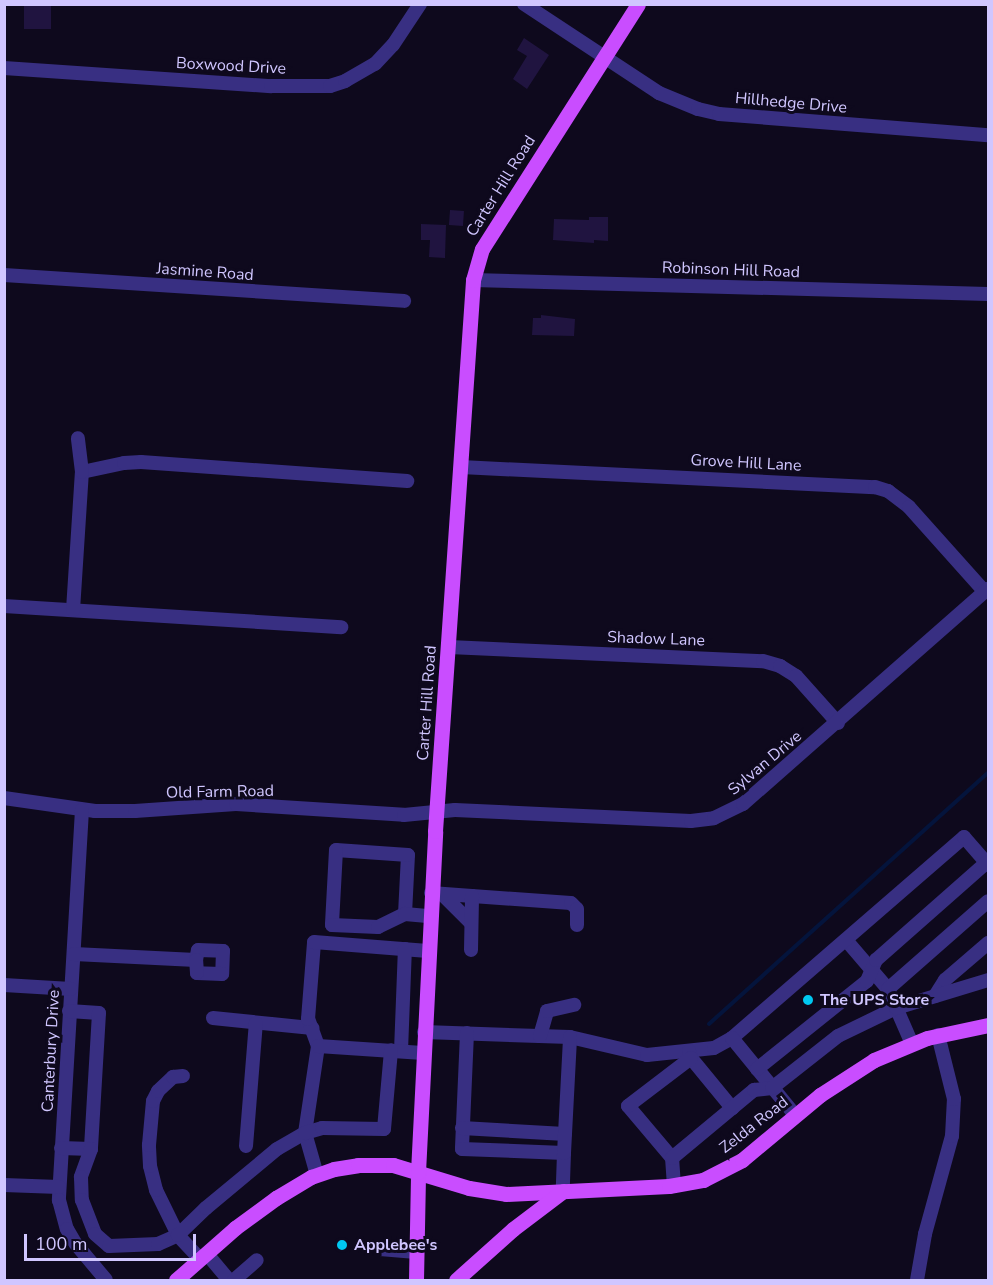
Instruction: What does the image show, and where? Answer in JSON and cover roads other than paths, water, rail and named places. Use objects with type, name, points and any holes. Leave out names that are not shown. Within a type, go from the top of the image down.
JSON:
[{"type":"main road","name":"Carter Hill Road","points":[[416,1281],[418,1172],[428,951],[430,916],[437,894],[436,813],[473,280],[482,249],[638,4]]},
{"type":"main road","name":"Zelda Road","points":[[418,1172],[441,1181],[489,1192],[674,1186],[703,1180],[742,1160],[846,1076],[912,1044],[938,1035],[988,1025]]},
{"type":"main road","points":[[176,1281],[276,1198],[317,1175],[358,1165],[381,1164],[418,1172]]},
{"type":"main road","points":[[456,1281],[513,1229],[563,1191]]},
{"type":"street","name":"Boxwood Drive","points":[[4,68],[271,86],[330,86],[361,74],[381,59],[420,4]]},
{"type":"street","name":"Hillhedge Drive","points":[[524,4],[659,93],[709,112],[988,135]]},
{"type":"street","name":"Jasmine Road","points":[[4,275],[404,301]]},
{"type":"street","name":"Robinson Hill Road","points":[[473,280],[988,294]]},
{"type":"street","points":[[73,610],[82,472],[78,438]]},
{"type":"street","points":[[82,472],[124,463],[141,462],[407,481]]},
{"type":"street","name":"Grove Hill Lane","points":[[461,467],[875,487],[888,491],[909,507],[987,590]]},
{"type":"street","name":"Sylvan Drive","points":[[436,813],[455,810],[691,821],[714,818],[743,804],[987,590]]},
{"type":"street","points":[[4,606],[341,627]]},
{"type":"street","name":"Shadow Lane","points":[[449,647],[763,661],[780,666],[796,676],[838,723]]},
{"type":"street","name":"Old Farm Road","points":[[4,798],[82,810],[135,811],[236,804],[404,815],[436,813]]},
{"type":"street","name":"Canterbury Drive","points":[[82,810],[59,1200],[67,1229],[75,1243],[106,1281]]},
{"type":"street","points":[[424,1032],[570,1037],[647,1055],[690,1054],[714,1048],[732,1038],[964,837],[987,864],[876,960],[867,981],[757,1069]]},
{"type":"street","points":[[405,914],[408,855],[336,850],[332,925],[378,927],[405,914],[430,916]]},
{"type":"street","points":[[437,894],[571,903],[577,909],[577,925]]},
{"type":"street","points":[[437,894],[470,922]]},
{"type":"street","points":[[471,950],[472,896]]},
{"type":"street","points":[[888,989],[988,901]]},
{"type":"street","points":[[846,940],[888,989],[912,1044]]},
{"type":"street","points":[[317,1175],[305,1133],[318,1046],[308,1019],[314,942],[428,951]]},
{"type":"street","points":[[935,996],[945,980],[988,943]]},
{"type":"street","points":[[69,1011],[99,1013],[91,1149],[81,1177],[82,1200],[95,1234],[109,1246],[158,1244],[178,1235],[206,1208],[277,1149],[305,1133],[322,1128],[384,1129],[396,1051],[405,949]]},
{"type":"street","points":[[74,954],[196,960]]},
{"type":"street","points":[[672,1158],[754,1090],[772,1088],[838,1036],[896,1008],[988,980]]},
{"type":"street","points":[[4,985],[71,989]]},
{"type":"street","points":[[540,1036],[547,1011],[574,1005]]},
{"type":"street","points":[[213,1018],[312,1028]]},
{"type":"street","points":[[246,1146],[256,1023]]},
{"type":"street","points":[[467,1033],[462,1149],[564,1153]]},
{"type":"street","points":[[917,1281],[925,1234],[952,1136],[954,1100],[938,1035]]},
{"type":"street","points":[[563,1191],[570,1037]]},
{"type":"street","points":[[732,1038],[795,1115]]},
{"type":"street","points":[[318,1046],[423,1053]]},
{"type":"street","points":[[690,1054],[732,1108]]},
{"type":"street","points":[[674,1186],[672,1158],[628,1106],[690,1054]]},
{"type":"street","points":[[183,1076],[173,1077],[158,1091],[153,1101],[148,1145],[150,1166],[156,1190],[178,1235],[204,1256],[229,1281]]},
{"type":"street","points":[[462,1128],[565,1134]]},
{"type":"street","points":[[61,1148],[91,1149]]},
{"type":"street","points":[[4,1185],[59,1187]]},
{"type":"street","points":[[380,1249],[416,1252]]},
{"type":"street","points":[[234,1281],[257,1260]]},
{"type":"waterway","points":[[709,1024],[988,773]]},
{"type":"place","name":"The UPS Store","points":[[808,1000]]},
{"type":"place","name":"Applebee's","points":[[342,1245]]}]
